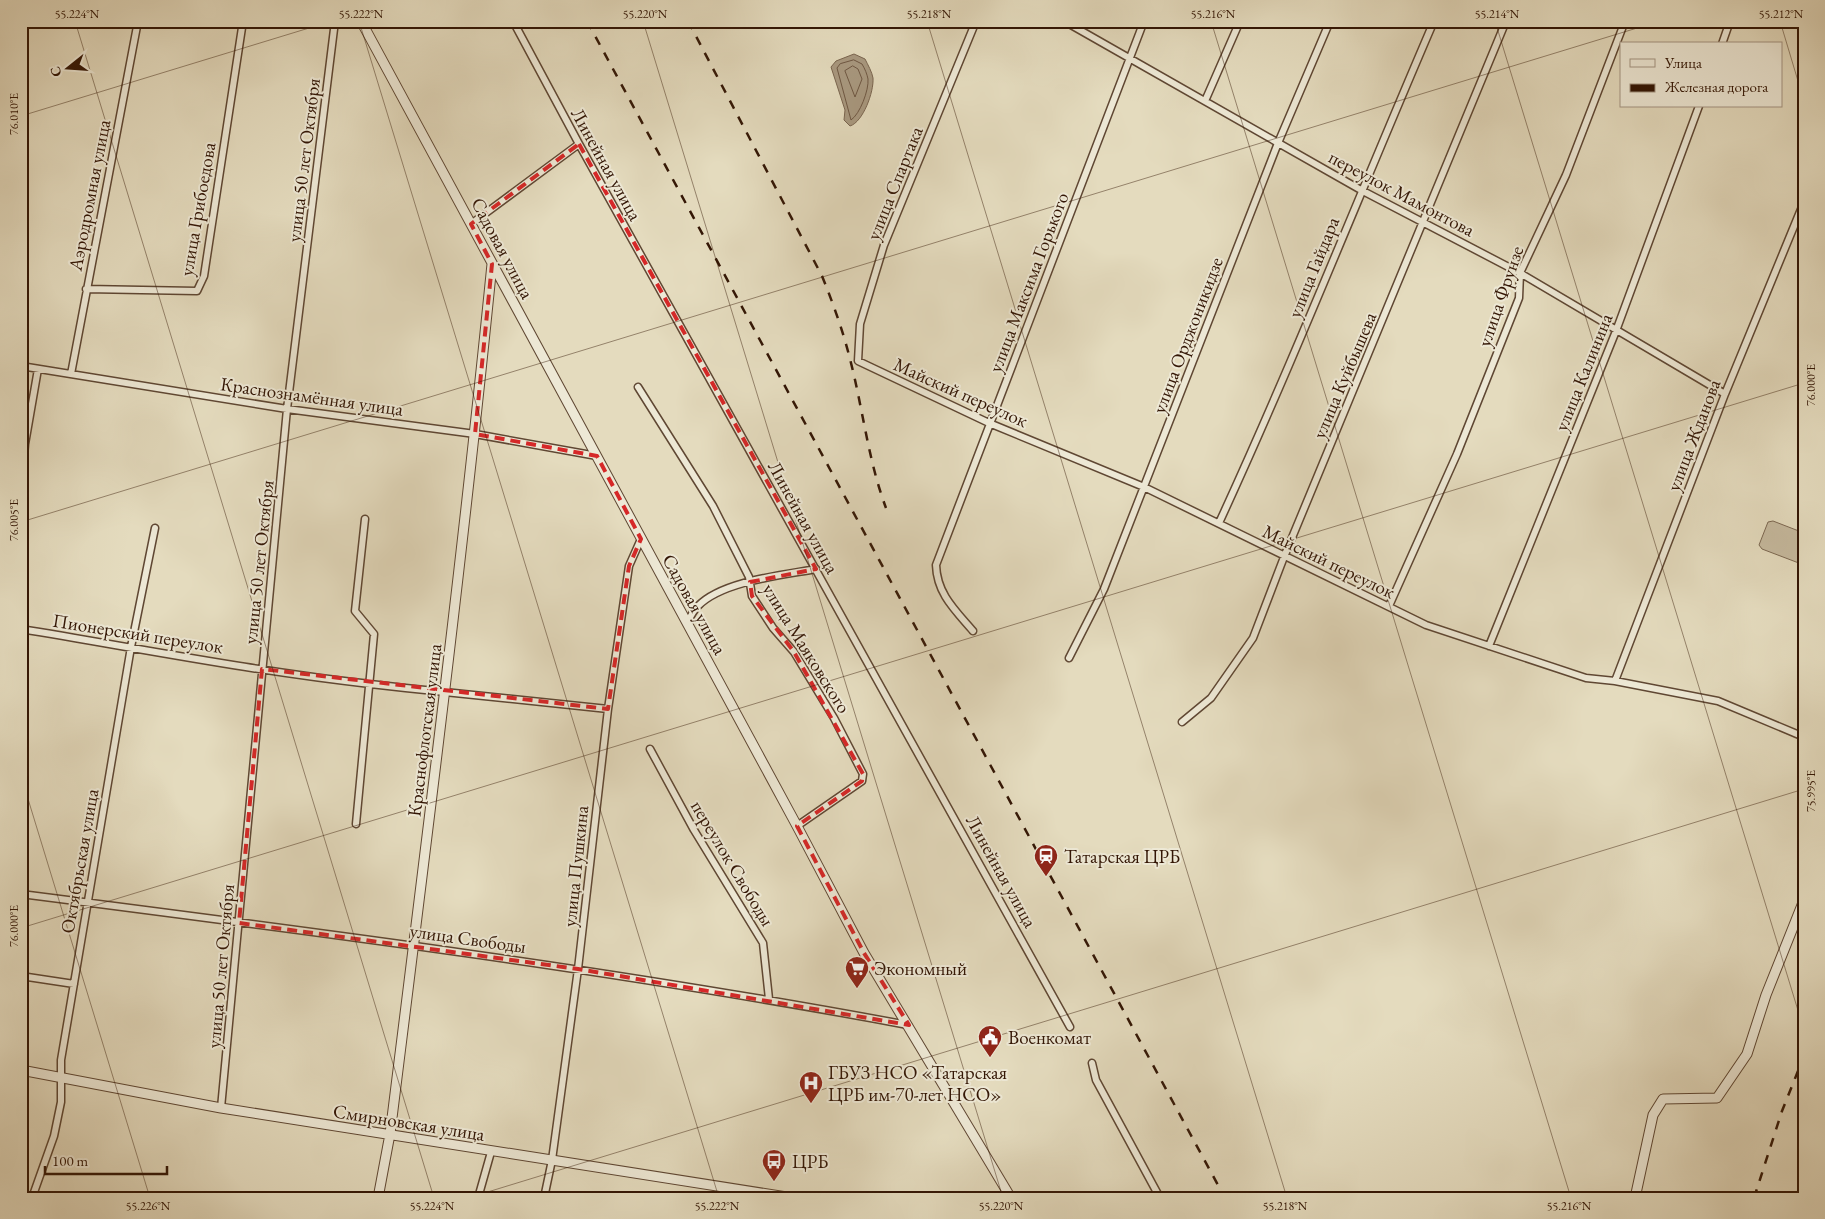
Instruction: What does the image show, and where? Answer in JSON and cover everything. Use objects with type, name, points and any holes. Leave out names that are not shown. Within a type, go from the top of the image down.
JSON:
[{"type":"street","name":"Аэродромная улица","points":[[71,374],[138,21]]},
{"type":"street","name":"улица Грибоедова","points":[[86,289],[197,291],[204,276],[243,21]]},
{"type":"street","name":"улица 50 лет Октября","points":[[221,1108],[287,409],[335,21]]},
{"type":"street","name":"Садовая улица","points":[[361,21],[598,456],[864,953],[1011,1198]]},
{"type":"street","name":"Линейная улица","points":[[513,21],[579,144],[1070,1027]]},
{"type":"street","name":"улица Спартака","points":[[858,361],[860,324],[884,244],[976,21]]},
{"type":"street","name":"переулок Мамонтова","points":[[1064,21],[1361,190],[1520,273],[1725,394]]},
{"type":"street","name":"улица Максима Горького","points":[[973,631],[943,596],[936,578],[936,565],[1144,21]]},
{"type":"street","points":[[1205,101],[1240,21]]},
{"type":"street","name":"улица Орджоникидзе","points":[[1069,658],[1104,589],[1278,142],[1330,21]]},
{"type":"street","name":"улица Гайдара","points":[[1219,523],[1271,410],[1361,190],[1434,21]]},
{"type":"street","name":"улица Куйбышева","points":[[1182,722],[1211,698],[1253,638],[1284,558],[1506,21]]},
{"type":"street","name":"улица Фрунзе","points":[[1389,606],[1457,454],[1519,298],[1520,273],[1566,175],[1625,21]]},
{"type":"street","points":[[1723,42],[1730,21]]},
{"type":"street","name":"улица Калинина","points":[[1489,646],[1616,331],[1698,108]]},
{"type":"street","points":[[470,224],[579,144]]},
{"type":"street","name":"улица Жданова","points":[[1615,681],[1725,394],[1804,202]]},
{"type":"street","name":"Краснофлотская улица","points":[[378,1198],[390,1134],[446,690],[492,264]]},
{"type":"street","name":"Майский переулок","points":[[858,361],[989,423],[1144,487],[1219,523],[1284,558],[1389,606],[1426,626],[1586,678],[1615,681],[1718,701],[1804,737]]},
{"type":"street","name":"Краснознамённая улица","points":[[21,366],[287,409],[475,434],[598,456]]},
{"type":"street","points":[[21,495],[25,444],[38,369]]},
{"type":"street","name":"улица Маяковского","points":[[638,387],[713,506],[750,582],[752,596],[773,628],[794,652],[834,718],[864,774],[862,781],[797,826]]},
{"type":"street","points":[[356,824],[374,634],[355,611],[365,520]]},
{"type":"street","name":"Октябрьская улица","points":[[32,1198],[54,1136],[62,1102],[61,1060],[131,647],[154,528]]},
{"type":"street","name":"улица Пушкина","points":[[544,1198],[552,1160],[578,969],[608,709],[628,566],[641,538]]},
{"type":"street","points":[[687,623],[698,606],[710,597],[750,582],[816,569]]},
{"type":"street","name":"Пионерский переулок","points":[[21,629],[262,669],[369,684],[446,690],[608,709]]},
{"type":"street","name":"переулок Свободы","points":[[650,749],[694,830],[763,943],[769,999]]},
{"type":"street","name":"улица Свободы","points":[[21,894],[414,945],[578,969],[769,999],[909,1026]]},
{"type":"street","points":[[1635,1198],[1654,1116],[1663,1099],[1717,1098],[1747,1054],[1766,995],[1804,900]]},
{"type":"street","points":[[21,976],[74,984]]},
{"type":"street","points":[[1092,1063],[1096,1080],[1160,1198]]},
{"type":"street","name":"Смирновская улица","points":[[21,1070],[221,1108],[793,1198]]},
{"type":"street","points":[[478,1198],[491,1152]]},
{"type":"highlighted area","points":[[579,144],[816,569],[750,582],[752,596],[794,652],[863,774],[862,781],[797,826],[864,953],[909,1025],[578,969],[239,923],[262,669],[608,709],[629,566],[641,539],[597,456],[475,434],[492,264],[471,224]]},
{"type":"shaded area","points":[[1773,521],[1804,533],[1804,565],[1762,549],[1759,545],[1768,522]]},
{"type":"water","points":[[854,54],[865,59],[872,73],[873,84],[867,106],[859,119],[850,126],[844,120],[845,110],[831,67],[836,61]]},
{"type":"railway","points":[[587,21],[1225,1198]]},
{"type":"railway","points":[[688,21],[822,276],[838,317],[847,349],[855,378],[870,453],[886,508]]},
{"type":"railway","points":[[1754,1198],[1782,1111],[1804,1056]]},
{"type":"place","name":"Татарская ЦРБ","points":[[1046,877]]},
{"type":"place","name":"Экономный","points":[[857,989]]},
{"type":"place","name":"Военкомат","points":[[990,1058]]},
{"type":"place","name":"ГБУЗ НСО «Татарская ЦРБ им-70-лет НСО»","points":[[811,1104]]},
{"type":"place","name":"ЦРБ","points":[[774,1182]]}]
